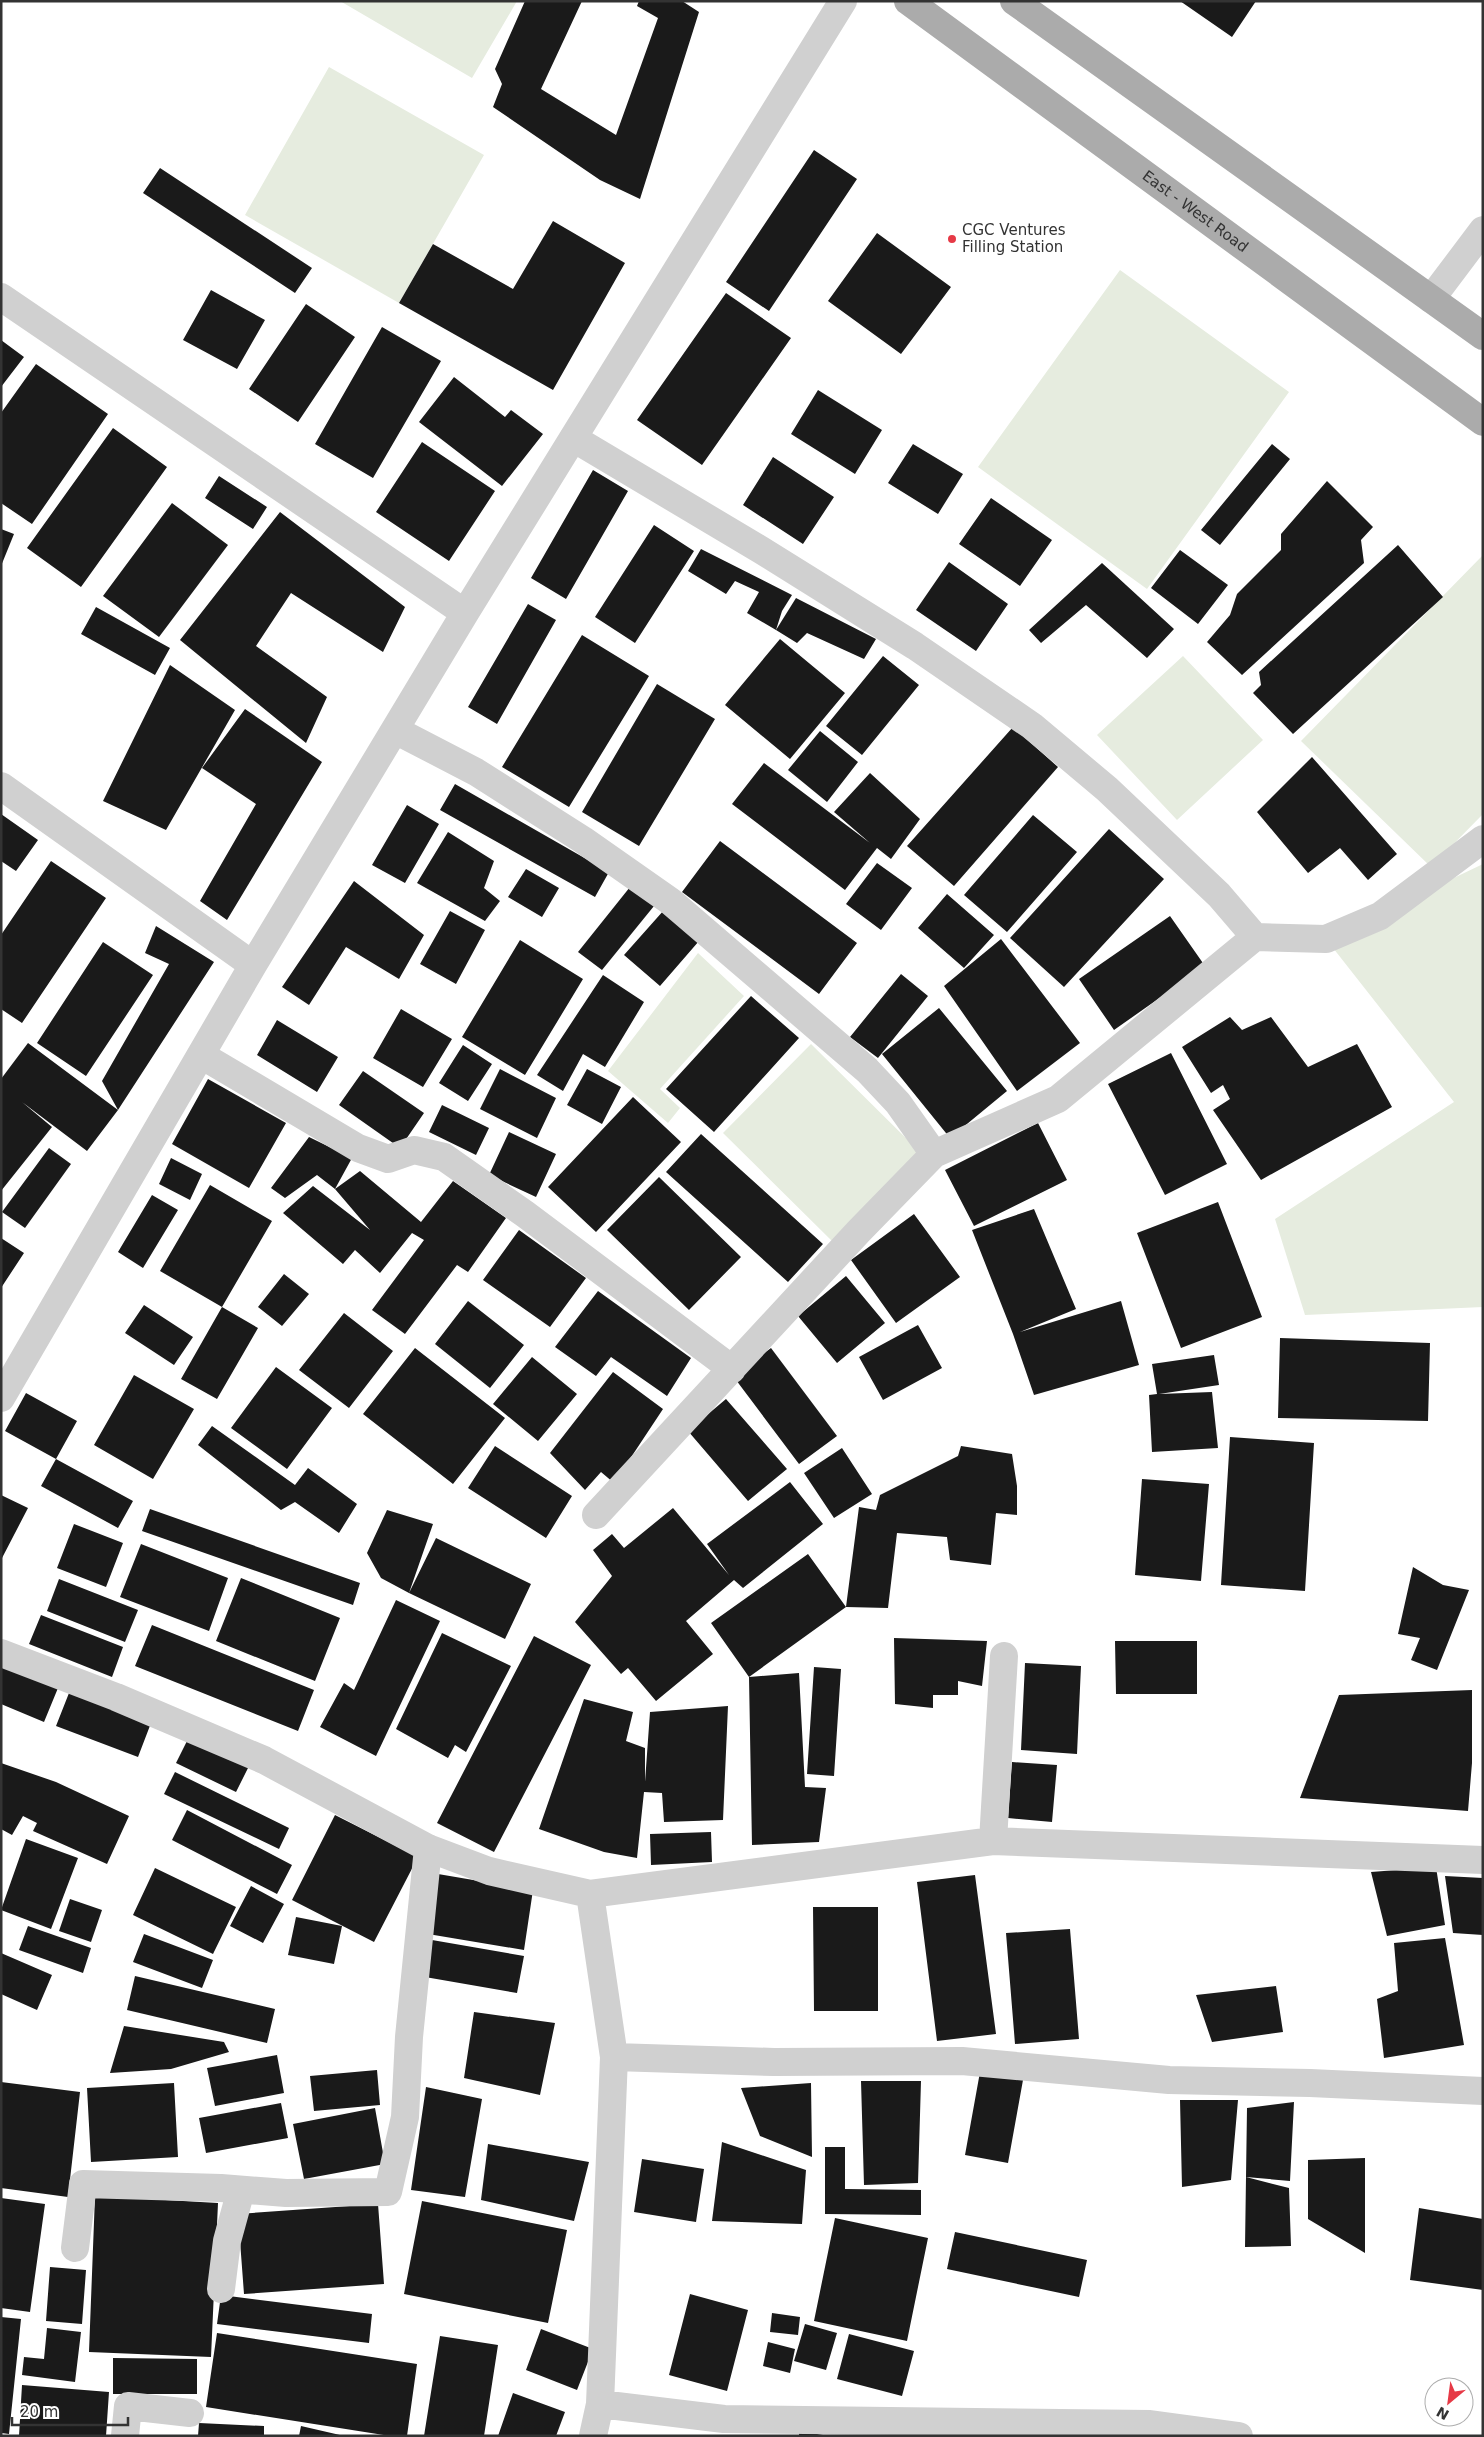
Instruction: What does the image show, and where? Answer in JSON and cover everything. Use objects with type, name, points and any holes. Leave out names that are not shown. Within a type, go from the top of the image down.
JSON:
[{"type":"main road","name":"East - West Road","points":[[908,1],[1483,422]]},
{"type":"main road","points":[[1014,1],[1483,336]]},
{"type":"street","points":[[1,1398],[253,965],[465,613],[843,1]]},
{"type":"street","points":[[1431,299],[1483,230]]},
{"type":"street","points":[[1,297],[465,613]]},
{"type":"street","points":[[573,438],[761,550],[915,646],[1032,726],[1107,789],[1219,895],[1255,936]]},
{"type":"street","points":[[395,730],[476,772],[583,840],[670,900],[867,1070],[898,1103],[934,1154]]},
{"type":"street","points":[[1,786],[253,965]]},
{"type":"street","points":[[596,1515],[859,1231],[934,1154],[1058,1099],[1255,936],[1326,939],[1371,920],[1396,904],[1483,839]]},
{"type":"street","points":[[201,1055],[358,1148],[388,1159],[414,1150],[444,1157],[525,1214],[732,1369]]},
{"type":"street","points":[[1,1653],[116,1697],[264,1760],[428,1848],[489,1871],[590,1894],[993,1840],[1483,1860]]},
{"type":"street","points":[[993,1840],[1004,1656]]},
{"type":"street","points":[[75,2248],[83,2184],[286,2193],[388,2192],[405,2117],[409,2037],[428,1848]]},
{"type":"street","points":[[590,1894],[614,2057],[600,2404],[593,2436]]},
{"type":"street","points":[[614,2057],[774,2062],[962,2061],[1169,2080],[1310,2083],[1483,2091]]},
{"type":"street","points":[[222,2289],[227,2242],[241,2190]]},
{"type":"street","points":[[600,2404],[724,2419],[1149,2430],[1239,2436]]},
{"type":"street","points":[[125,2436],[128,2406],[190,2413]]},
{"type":"shaded area","points":[[340,1],[517,1],[472,78]]},
{"type":"shaded area","points":[[329,67],[484,155],[399,303],[245,215]]},
{"type":"shaded area","points":[[1120,270],[1289,392],[1147,589],[978,467]]},
{"type":"shaded area","points":[[1483,555],[1483,814],[1431,867],[1301,741]]},
{"type":"shaded area","points":[[1183,656],[1263,740],[1177,820],[1097,735]]},
{"type":"shaded area","points":[[1483,864],[1483,1307],[1305,1315],[1275,1219],[1454,1102],[1326,939]]},
{"type":"shaded area","points":[[698,953],[744,996],[660,1089],[680,1108],[668,1123],[608,1071]]},
{"type":"shaded area","points":[[811,1044],[920,1152],[832,1241],[723,1133]]},
{"type":"building","points":[[525,1],[582,1],[541,89],[616,135],[658,18],[637,6],[639,1],[682,1],[699,12],[640,199],[600,180],[493,107],[502,84],[495,69]]},
{"type":"building","points":[[1180,1],[1256,1],[1232,37]]},
{"type":"building","points":[[814,150],[857,179],[769,311],[726,282]]},
{"type":"building","points":[[160,168],[312,268],[295,293],[143,193]]},
{"type":"building","points":[[553,221],[625,263],[553,390],[399,303],[433,244],[513,289]]},
{"type":"building","points":[[877,233],[951,287],[901,354],[828,301]]},
{"type":"building","points":[[211,290],[265,320],[237,369],[183,340]]},
{"type":"building","points":[[726,293],[791,338],[702,465],[637,420]]},
{"type":"building","points":[[306,304],[355,337],[298,422],[249,389]]},
{"type":"building","points":[[382,327],[441,361],[373,478],[315,444]]},
{"type":"building","points":[[1,340],[24,357],[1,387]]},
{"type":"building","points":[[36,364],[108,414],[32,524],[1,503],[1,413]]},
{"type":"building","points":[[454,377],[505,417],[511,410],[543,434],[502,486],[419,422]]},
{"type":"building","points":[[818,390],[882,430],[855,474],[791,434]]},
{"type":"building","points":[[113,428],[167,467],[81,587],[27,548]]},
{"type":"building","points":[[422,442],[495,491],[449,561],[376,512]]},
{"type":"building","points":[[913,444],[963,474],[938,514],[888,483]]},
{"type":"building","points":[[1272,444],[1290,459],[1220,545],[1201,530]]},
{"type":"building","points":[[773,457],[834,497],[803,544],[743,505]]},
{"type":"building","points":[[593,470],[628,491],[566,599],[531,578]]},
{"type":"building","points":[[219,476],[267,507],[253,529],[205,498]]},
{"type":"building","points":[[1327,481],[1373,527],[1361,540],[1364,563],[1242,675],[1207,642],[1230,615],[1237,594],[1281,550],[1281,534]]},
{"type":"building","points":[[991,498],[1052,540],[1020,586],[959,544]]},
{"type":"building","points":[[172,503],[228,545],[159,637],[103,596]]},
{"type":"building","points":[[280,512],[405,607],[383,652],[291,593],[256,646],[327,697],[306,743],[180,640]]},
{"type":"building","points":[[654,525],[694,551],[635,643],[595,617]]},
{"type":"building","points":[[1,529],[14,534],[1,566]]},
{"type":"building","points":[[1398,545],[1443,597],[1293,734],[1253,693],[1261,685],[1259,672]]},
{"type":"building","points":[[701,549],[792,595],[782,611],[776,630],[747,613],[759,592],[735,581],[726,594],[688,571]]},
{"type":"building","points":[[1180,550],[1228,585],[1198,624],[1151,588]]},
{"type":"building","points":[[949,562],[1008,604],[976,651],[916,610]]},
{"type":"building","points":[[1102,563],[1174,629],[1147,658],[1086,605],[1041,643],[1029,630]]},
{"type":"building","points":[[796,598],[876,639],[864,659],[807,633],[797,643],[776,630]]},
{"type":"building","points":[[528,604],[556,620],[497,724],[468,707]]},
{"type":"building","points":[[96,607],[170,648],[155,675],[81,634]]},
{"type":"building","points":[[582,635],[649,676],[569,807],[502,767]]},
{"type":"building","points":[[780,639],[845,693],[790,759],[725,705]]},
{"type":"building","points":[[883,656],[919,685],[862,755],[826,726]]},
{"type":"building","points":[[170,665],[235,710],[166,830],[103,801]]},
{"type":"building","points":[[657,684],[715,719],[639,846],[582,812]]},
{"type":"building","points":[[245,709],[322,762],[227,920],[200,901],[256,804],[202,768]]},
{"type":"building","points":[[1013,727],[1058,767],[954,886],[907,846]]},
{"type":"building","points":[[820,731],[858,762],[827,802],[788,770]]},
{"type":"building","points":[[1312,757],[1397,854],[1368,880],[1340,848],[1308,873],[1257,812]]},
{"type":"building","points":[[764,763],[870,843],[834,812],[870,773],[920,819],[891,859],[877,848],[845,890],[732,804]]},
{"type":"building","points":[[455,784],[609,872],[595,897],[440,810]]},
{"type":"building","points":[[407,805],[439,824],[405,883],[372,865]]},
{"type":"building","points":[[1,814],[38,840],[16,871],[1,861]]},
{"type":"building","points":[[1033,815],[1077,852],[1007,932],[964,895]]},
{"type":"building","points":[[1109,829],[1164,879],[1064,987],[1010,938]]},
{"type":"building","points":[[448,832],[494,861],[484,888],[500,901],[485,921],[417,883]]},
{"type":"building","points":[[720,841],[857,943],[819,994],[682,892]]},
{"type":"building","points":[[51,861],[106,898],[22,1023],[1,1009],[1,935]]},
{"type":"building","points":[[877,863],[912,888],[881,930],[846,904]]},
{"type":"building","points":[[526,869],[559,888],[542,917],[508,897]]},
{"type":"building","points":[[354,881],[424,935],[399,979],[346,947],[309,1005],[282,987]]},
{"type":"building","points":[[630,887],[654,906],[602,970],[578,952]]},
{"type":"building","points":[[947,894],[994,935],[964,968],[918,928]]},
{"type":"building","points":[[664,910],[699,941],[660,986],[624,955]]},
{"type":"building","points":[[450,911],[485,930],[456,984],[420,964]]},
{"type":"building","points":[[1170,916],[1205,966],[1114,1030],[1079,979]]},
{"type":"building","points":[[156,926],[214,962],[118,1110],[102,1081],[169,964],[145,953]]},
{"type":"building","points":[[1001,939],[1080,1043],[1017,1091],[944,986]]},
{"type":"building","points":[[520,940],[583,979],[525,1075],[462,1037]]},
{"type":"building","points":[[103,942],[153,975],[86,1076],[37,1043]]},
{"type":"building","points":[[901,974],[928,996],[878,1058],[850,1037]]},
{"type":"building","points":[[603,975],[644,1002],[605,1067],[583,1054],[563,1091],[537,1075]]},
{"type":"building","points":[[751,996],[799,1038],[714,1132],[666,1089]]},
{"type":"building","points":[[939,1008],[1007,1091],[950,1138],[882,1054]]},
{"type":"building","points":[[401,1009],[452,1039],[423,1087],[373,1058]]},
{"type":"building","points":[[1230,1017],[1242,1030],[1271,1017],[1308,1067],[1357,1044],[1392,1107],[1261,1180],[1213,1110],[1230,1099],[1223,1085],[1211,1093],[1182,1047]]},
{"type":"building","points":[[277,1020],[338,1057],[317,1092],[257,1055]]},
{"type":"building","points":[[28,1043],[118,1110],[87,1151],[22,1102],[52,1127],[1,1191],[1,1079]]},
{"type":"building","points":[[463,1045],[492,1064],[468,1101],[439,1083]]},
{"type":"building","points":[[1171,1053],[1227,1164],[1165,1195],[1108,1084]]},
{"type":"building","points":[[500,1069],[556,1098],[537,1138],[480,1109]]},
{"type":"building","points":[[587,1069],[621,1087],[602,1124],[567,1105]]},
{"type":"building","points":[[363,1071],[424,1113],[400,1148],[339,1105]]},
{"type":"building","points":[[208,1079],[286,1123],[249,1188],[172,1144]]},
{"type":"building","points":[[633,1097],[681,1142],[596,1232],[548,1187]]},
{"type":"building","points":[[442,1105],[489,1128],[476,1155],[429,1132]]},
{"type":"building","points":[[1038,1123],[1067,1180],[974,1226],[945,1170]]},
{"type":"building","points":[[509,1132],[556,1154],[536,1197],[489,1175]]},
{"type":"building","points":[[701,1134],[823,1244],[788,1282],[666,1172]]},
{"type":"building","points":[[309,1137],[352,1158],[335,1189],[317,1175],[285,1198],[271,1188]]},
{"type":"building","points":[[49,1148],[71,1164],[25,1228],[2,1212]]},
{"type":"building","points":[[171,1158],[202,1174],[190,1200],[159,1184]]},
{"type":"building","points":[[360,1171],[421,1222],[453,1181],[506,1218],[468,1272],[457,1265],[405,1334],[372,1310],[424,1240],[412,1233],[380,1273],[355,1250],[343,1264],[283,1213],[313,1186],[370,1230],[335,1189]]},
{"type":"building","points":[[659,1177],[741,1257],[689,1310],[607,1230]]},
{"type":"building","points":[[210,1185],[272,1221],[222,1307],[160,1271]]},
{"type":"building","points":[[152,1195],[178,1210],[143,1268],[118,1252]]},
{"type":"building","points":[[1218,1202],[1262,1317],[1181,1348],[1137,1233]]},
{"type":"building","points":[[1034,1209],[1076,1309],[1020,1332],[1121,1301],[1139,1365],[1034,1395],[1013,1334],[972,1230]]},
{"type":"building","points":[[914,1214],[960,1277],[896,1323],[851,1260]]},
{"type":"building","points":[[519,1230],[586,1278],[550,1327],[483,1280]]},
{"type":"building","points":[[1,1238],[24,1253],[1,1288]]},
{"type":"building","points":[[284,1274],[309,1294],[282,1326],[258,1307]]},
{"type":"building","points":[[846,1276],[885,1323],[837,1363],[798,1316]]},
{"type":"building","points":[[598,1291],[691,1358],[667,1396],[611,1357],[596,1376],[555,1347]]},
{"type":"building","points":[[468,1301],[524,1345],[490,1388],[435,1344]]},
{"type":"building","points":[[144,1305],[193,1337],[174,1365],[125,1333]]},
{"type":"building","points":[[222,1307],[258,1328],[217,1399],[181,1379]]},
{"type":"building","points":[[344,1313],[393,1351],[349,1408],[299,1370]]},
{"type":"building","points":[[918,1325],[942,1368],[883,1400],[859,1357]]},
{"type":"building","points":[[1280,1338],[1430,1343],[1428,1421],[1278,1418]]},
{"type":"building","points":[[415,1348],[505,1418],[453,1484],[363,1414]]},
{"type":"building","points":[[771,1348],[837,1436],[799,1464],[733,1376]]},
{"type":"building","points":[[1214,1355],[1219,1385],[1159,1394],[1212,1392],[1218,1448],[1152,1452],[1149,1395],[1157,1394],[1152,1364]]},
{"type":"building","points":[[532,1357],[577,1394],[538,1441],[493,1404]]},
{"type":"building","points":[[276,1367],[332,1408],[287,1469],[231,1428]]},
{"type":"building","points":[[613,1372],[663,1409],[614,1483],[601,1472],[585,1490],[550,1453]]},
{"type":"building","points":[[134,1375],[194,1409],[153,1479],[94,1445]]},
{"type":"building","points":[[26,1393],[77,1421],[56,1459],[5,1431]]},
{"type":"building","points":[[726,1399],[787,1469],[748,1501],[688,1431]]},
{"type":"building","points":[[212,1426],[295,1485],[308,1468],[357,1504],[339,1533],[295,1502],[281,1510],[198,1445]]},
{"type":"building","points":[[1230,1437],[1314,1443],[1305,1591],[1221,1585]]},
{"type":"building","points":[[495,1446],[572,1496],[546,1538],[468,1488]]},
{"type":"building","points":[[961,1446],[1012,1454],[1017,1486],[1017,1515],[996,1513],[991,1565],[950,1560],[947,1537],[897,1533],[888,1608],[846,1607],[859,1507],[876,1510],[880,1495],[958,1456]]},
{"type":"building","points":[[842,1448],[872,1494],[834,1518],[804,1473]]},
{"type":"building","points":[[56,1459],[133,1501],[118,1528],[41,1486]]},
{"type":"building","points":[[1142,1479],[1209,1484],[1201,1581],[1135,1575]]},
{"type":"building","points":[[790,1482],[823,1524],[743,1588],[734,1580],[686,1621],[713,1654],[656,1701],[628,1668],[621,1674],[575,1622],[612,1576],[593,1550],[612,1534],[624,1548],[673,1508],[729,1575],[707,1544]]},
{"type":"building","points":[[1,1495],[28,1508],[1,1560]]},
{"type":"building","points":[[150,1509],[360,1583],[353,1605],[142,1531]]},
{"type":"building","points":[[387,1510],[433,1524],[409,1593],[381,1578],[367,1553]]},
{"type":"building","points":[[74,1524],[123,1543],[106,1587],[57,1568]]},
{"type":"building","points":[[436,1538],[531,1584],[505,1639],[409,1593]]},
{"type":"building","points":[[141,1544],[228,1578],[209,1631],[120,1597]]},
{"type":"building","points":[[808,1554],[846,1607],[749,1677],[711,1623]]},
{"type":"building","points":[[1413,1567],[1443,1585],[1469,1590],[1437,1670],[1411,1660],[1420,1638],[1398,1634]]},
{"type":"building","points":[[241,1578],[340,1618],[315,1681],[216,1641]]},
{"type":"building","points":[[59,1579],[138,1610],[125,1642],[47,1611]]},
{"type":"building","points":[[396,1600],[440,1621],[376,1756],[320,1727],[344,1683],[354,1690]]},
{"type":"building","points":[[41,1615],[123,1647],[112,1677],[29,1644]]},
{"type":"building","points":[[152,1625],[314,1690],[298,1731],[135,1666]]},
{"type":"building","points":[[442,1633],[511,1666],[466,1752],[455,1745],[448,1758],[396,1729]]},
{"type":"building","points":[[534,1636],[591,1665],[494,1852],[437,1823]]},
{"type":"building","points":[[894,1638],[987,1641],[982,1686],[958,1681],[958,1695],[933,1695],[933,1708],[895,1704]]},
{"type":"building","points":[[1115,1641],[1197,1641],[1197,1694],[1116,1694]]},
{"type":"building","points":[[1025,1663],[1081,1666],[1077,1754],[1021,1750]]},
{"type":"building","points":[[1,1664],[58,1688],[44,1722],[1,1704]]},
{"type":"building","points":[[814,1667],[841,1669],[834,1776],[807,1774]]},
{"type":"building","points":[[799,1673],[805,1787],[826,1788],[819,1842],[752,1845],[749,1677]]},
{"type":"building","points":[[1472,1690],[1472,1763],[1468,1811],[1300,1798],[1339,1695]]},
{"type":"building","points":[[69,1693],[151,1723],[138,1757],[56,1726]]},
{"type":"building","points":[[584,1699],[633,1712],[626,1741],[645,1748],[645,1782],[650,1712],[728,1706],[723,1820],[664,1822],[662,1793],[644,1792],[637,1858],[604,1852],[539,1829]]},
{"type":"building","points":[[189,1737],[249,1766],[236,1792],[176,1763]]},
{"type":"building","points":[[1012,1762],[1057,1765],[1052,1822],[1008,1818]]},
{"type":"building","points":[[1,1763],[56,1782],[129,1816],[107,1864],[33,1831],[37,1823],[23,1816],[12,1835],[1,1829]]},
{"type":"building","points":[[175,1772],[289,1828],[279,1849],[164,1794]]},
{"type":"building","points":[[187,1810],[292,1865],[277,1894],[172,1840]]},
{"type":"building","points":[[335,1815],[418,1857],[374,1942],[292,1900]]},
{"type":"building","points":[[711,1832],[712,1862],[651,1865],[650,1834]]},
{"type":"building","points":[[26,1839],[78,1858],[51,1929],[1,1910]]},
{"type":"building","points":[[1436,1867],[1445,1925],[1387,1936],[1371,1872]]},
{"type":"building","points":[[155,1868],[236,1907],[213,1954],[133,1915]]},
{"type":"building","points":[[438,1874],[533,1890],[524,1950],[428,1934]]},
{"type":"building","points":[[975,1875],[996,2034],[937,2041],[917,1882]]},
{"type":"building","points":[[1445,1876],[1483,1878],[1483,1935],[1453,1933]]},
{"type":"building","points":[[251,1886],[284,1904],[263,1943],[230,1926]]},
{"type":"building","points":[[70,1899],[102,1910],[91,1942],[59,1931]]},
{"type":"building","points":[[813,1907],[878,1907],[878,2011],[814,2011]]},
{"type":"building","points":[[296,1917],[342,1926],[334,1964],[288,1955]]},
{"type":"building","points":[[28,1926],[91,1948],[83,1973],[19,1950]]},
{"type":"building","points":[[1070,1929],[1079,2039],[1015,2044],[1006,1933]]},
{"type":"building","points":[[144,1934],[213,1960],[202,1988],[133,1962]]},
{"type":"building","points":[[1445,1938],[1464,2045],[1384,2058],[1377,1999],[1398,1991],[1394,1943]]},
{"type":"building","points":[[432,1940],[524,1956],[517,1993],[425,1977]]},
{"type":"building","points":[[1,1953],[52,1975],[37,2010],[1,1994]]},
{"type":"building","points":[[135,1976],[275,2009],[267,2043],[127,2010]]},
{"type":"building","points":[[1276,1986],[1283,2032],[1212,2042],[1196,1995]]},
{"type":"building","points":[[474,2012],[555,2023],[540,2095],[464,2078]]},
{"type":"building","points":[[124,2026],[224,2042],[229,2052],[171,2069],[110,2073]]},
{"type":"building","points":[[277,2055],[284,2093],[215,2106],[207,2068]]},
{"type":"building","points":[[377,2070],[380,2105],[314,2111],[310,2076]]},
{"type":"building","points":[[980,2072],[1023,2080],[1008,2163],[965,2155]]},
{"type":"building","points":[[861,2081],[921,2081],[918,2183],[864,2185]]},
{"type":"building","points":[[1,2082],[80,2092],[68,2197],[1,2188]]},
{"type":"building","points":[[174,2083],[178,2157],[91,2162],[87,2088]]},
{"type":"building","points":[[811,2083],[812,2157],[760,2136],[741,2088]]},
{"type":"building","points":[[426,2087],[482,2099],[465,2197],[411,2190]]},
{"type":"building","points":[[1180,2100],[1238,2100],[1231,2180],[1182,2187]]},
{"type":"building","points":[[1294,2102],[1290,2181],[1246,2177],[1247,2108]]},
{"type":"building","points":[[281,2103],[288,2138],[206,2153],[199,2118]]},
{"type":"building","points":[[375,2108],[385,2164],[304,2179],[293,2124]]},
{"type":"building","points":[[722,2142],[806,2170],[802,2224],[712,2221]]},
{"type":"building","points":[[488,2144],[589,2162],[574,2221],[481,2200]]},
{"type":"building","points":[[825,2147],[845,2147],[845,2189],[921,2190],[921,2215],[825,2214]]},
{"type":"building","points":[[1365,2158],[1365,2253],[1308,2219],[1308,2160]]},
{"type":"building","points":[[642,2159],[704,2169],[696,2222],[634,2212]]},
{"type":"building","points":[[1246,2177],[1289,2188],[1291,2246],[1245,2247]]},
{"type":"building","points":[[95,2196],[218,2203],[211,2357],[89,2352]]},
{"type":"building","points":[[1,2198],[45,2204],[30,2312],[1,2308]]},
{"type":"building","points":[[422,2201],[567,2230],[548,2323],[404,2294]]},
{"type":"building","points":[[378,2204],[384,2284],[244,2294],[238,2214]]},
{"type":"building","points":[[1419,2208],[1483,2219],[1483,2290],[1410,2280]]},
{"type":"building","points":[[835,2218],[928,2238],[907,2341],[814,2321]]},
{"type":"building","points":[[955,2232],[1087,2260],[1079,2297],[947,2269]]},
{"type":"building","points":[[50,2267],[86,2270],[82,2324],[46,2321]]},
{"type":"building","points":[[690,2294],[748,2310],[727,2391],[669,2375]]},
{"type":"building","points":[[221,2295],[372,2314],[369,2343],[217,2324]]},
{"type":"building","points":[[772,2313],[800,2317],[798,2335],[770,2332]]},
{"type":"building","points":[[1,2317],[21,2319],[9,2434],[1,2433]]},
{"type":"building","points":[[805,2324],[837,2333],[826,2370],[794,2361]]},
{"type":"building","points":[[47,2328],[81,2332],[75,2382],[22,2375],[24,2357],[44,2359]]},
{"type":"building","points":[[541,2329],[593,2349],[577,2390],[526,2370]]},
{"type":"building","points":[[217,2333],[417,2364],[407,2436],[390,2436],[206,2407]]},
{"type":"building","points":[[849,2334],[914,2351],[902,2396],[837,2379]]},
{"type":"building","points":[[440,2336],[498,2345],[484,2436],[424,2436]]},
{"type":"building","points":[[768,2342],[795,2349],[790,2373],[763,2366]]},
{"type":"building","points":[[113,2358],[197,2359],[197,2394],[113,2394]]},
{"type":"building","points":[[22,2385],[109,2392],[106,2436],[19,2436]]},
{"type":"building","points":[[513,2393],[565,2412],[556,2436],[498,2436]]},
{"type":"building","points":[[199,2423],[264,2426],[264,2436],[198,2436]]},
{"type":"building","points":[[301,2426],[340,2435],[340,2436],[299,2436]]},
{"type":"building","points":[[799,2431],[823,2435],[823,2436],[799,2436]]},
{"type":"place","name":"CGC Ventures Filling Station","points":[[952,239]]}]
